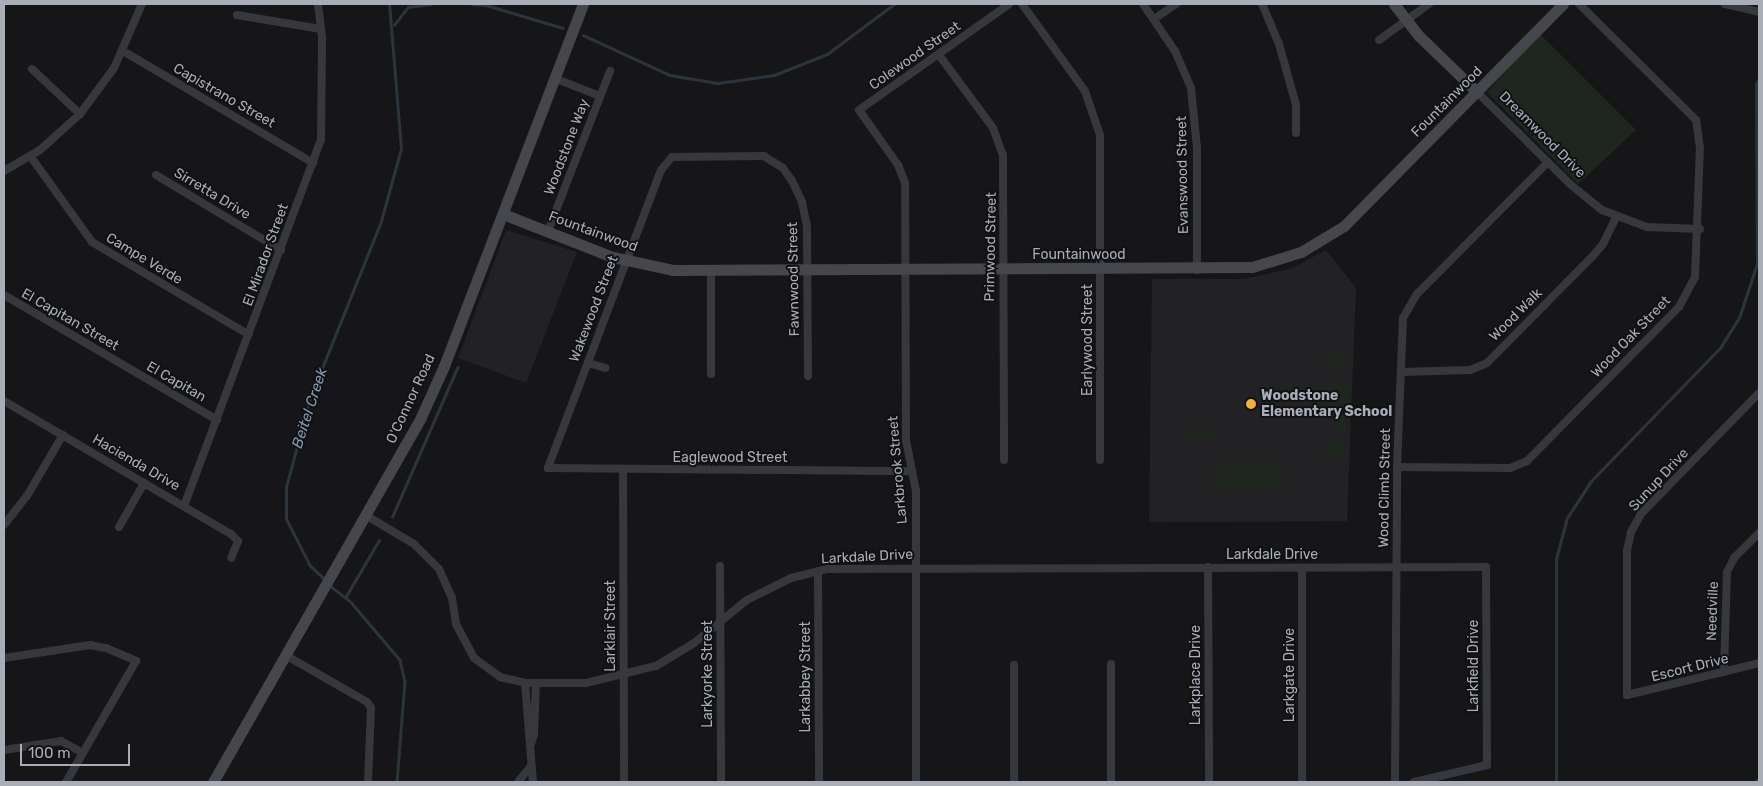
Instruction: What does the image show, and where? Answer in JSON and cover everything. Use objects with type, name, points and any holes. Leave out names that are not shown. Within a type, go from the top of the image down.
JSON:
[{"type":"street","points":[[4,171],[31,157],[80,114],[123,51],[142,4]]},
{"type":"street","name":"El Mirador Street","points":[[184,506],[281,250],[323,132],[321,29],[318,4]]},
{"type":"street","name":"O'Connor Road","points":[[214,782],[367,516],[435,388],[583,4]]},
{"type":"street","name":"Colewood Street","points":[[859,110],[1009,4]]},
{"type":"street","name":"Earlywood Street","points":[[1022,4],[1085,91],[1098,121],[1100,460]]},
{"type":"street","name":"Evanswood Street","points":[[1143,4],[1181,64],[1195,110],[1197,270]]},
{"type":"street","points":[[1154,19],[1176,4]]},
{"type":"street","points":[[1262,4],[1277,36],[1294,96],[1296,133]]},
{"type":"street","name":"Dreamwood Drive","points":[[1394,4],[1406,20],[1583,196],[1616,217],[1646,227],[1700,229]]},
{"type":"street","points":[[1379,40],[1430,4]]},
{"type":"street","name":"Fountainwood","points":[[503,214],[626,261],[673,270],[1197,270],[1265,264],[1324,240],[1349,221],[1563,4]]},
{"type":"street","name":"Wood Oak Street","points":[[1397,468],[1510,468],[1527,461],[1679,307],[1695,277],[1700,229],[1700,142],[1696,120],[1579,4]]},
{"type":"street","points":[[1725,4],[1759,12]]},
{"type":"street","points":[[237,15],[321,29]]},
{"type":"street","name":"Capistrano Street","points":[[123,51],[313,163]]},
{"type":"street","name":"Primwood Street","points":[[939,54],[993,128],[1000,144],[1004,186],[1002,270],[1004,460]]},
{"type":"street","points":[[32,69],[80,114]]},
{"type":"street","name":"Woodstone Way","points":[[548,231],[610,71]]},
{"type":"street","points":[[554,78],[600,96]]},
{"type":"street","name":"Larkbrook Street","points":[[859,110],[903,173],[906,194],[904,270],[906,440],[912,471],[916,567],[916,782]]},
{"type":"street","name":"Wakewood Street","points":[[548,468],[661,170],[667,161],[672,157],[687,156],[764,156],[774,161]]},
{"type":"street","name":"Campe Verde","points":[[31,157],[92,242],[249,335]]},
{"type":"street","name":"Fawnwood Street","points":[[774,161],[792,181],[802,202],[807,226],[808,376]]},
{"type":"street","name":"Wood Climb Street","points":[[1395,782],[1397,468],[1403,318],[1410,302],[1548,162]]},
{"type":"street","name":"Sirretta Drive","points":[[156,175],[281,250]]},
{"type":"street","name":"Wood Walk","points":[[1401,372],[1470,370],[1487,363],[1591,258],[1603,244],[1616,217]]},
{"type":"street","points":[[711,271],[711,374]]},
{"type":"street","name":"El Capitan Street","points":[[4,295],[124,366]]},
{"type":"street","points":[[588,363],[605,368]]},
{"type":"street","name":"El Capitan","points":[[124,366],[217,420]]},
{"type":"street","name":"Sunup Drive","points":[[1626,695],[1626,551],[1631,532],[1641,514],[1759,393]]},
{"type":"street","name":"Hacienda Drive","points":[[4,401],[236,537],[238,546],[231,558]]},
{"type":"street","points":[[4,525],[27,496],[63,435]]},
{"type":"street","name":"Eaglewood Street","points":[[548,468],[912,471]]},
{"type":"street","name":"Larklair Street","points":[[623,470],[624,782]]},
{"type":"street","points":[[119,527],[144,483]]},
{"type":"street","name":"Larkdale Drive","points":[[367,516],[414,544],[439,569],[452,598],[456,624],[474,658],[500,677],[525,683],[586,683],[623,676],[676,656],[763,591],[818,571],[916,567],[1486,567]]},
{"type":"street","name":"Needville","points":[[1724,672],[1727,572],[1734,558],[1759,533]]},
{"type":"street","name":"Larkyorke Street","points":[[720,566],[721,782]]},
{"type":"street","name":"Larkplace Drive","points":[[1208,567],[1209,782]]},
{"type":"street","name":"Larkfield Drive","points":[[1414,782],[1486,765],[1486,567]]},
{"type":"street","name":"Larkgate Drive","points":[[1302,568],[1302,782]]},
{"type":"street","name":"Larkabbey Street","points":[[818,571],[819,782]]},
{"type":"street","points":[[4,658],[82,644],[106,648],[136,661],[66,782]]},
{"type":"street","points":[[287,656],[367,702],[371,708],[368,782]]},
{"type":"street","name":"Escort Drive","points":[[1626,695],[1759,663]]},
{"type":"street","points":[[1111,664],[1111,782]]},
{"type":"street","points":[[1014,665],[1014,782]]},
{"type":"street","points":[[525,683],[533,782]]},
{"type":"street","points":[[531,744],[534,734],[536,683]]},
{"type":"street","points":[[4,750],[61,742],[83,752]]},
{"type":"street","points":[[518,782],[531,766]]},
{"type":"shaded area","points":[[1540,34],[1636,130],[1578,184],[1487,92]]},
{"type":"shaded area","points":[[506,230],[577,252],[526,383],[458,358]]},
{"type":"shaded area","name":"Woodstone Elementary School","points":[[1326,250],[1356,288],[1347,521],[1149,522],[1152,279],[1244,279],[1290,269]]},
{"type":"shaded area","points":[[1326,355],[1345,355],[1346,369],[1326,371]]},
{"type":"shaded area","points":[[1329,382],[1350,384],[1349,430],[1336,430],[1335,409],[1323,400]]},
{"type":"shaded area","points":[[1184,429],[1216,429],[1216,443],[1184,442]]},
{"type":"shaded area","points":[[1327,440],[1345,441],[1344,460],[1326,459]]},
{"type":"shaded area","points":[[1213,461],[1283,461],[1284,492],[1213,492]]},
{"type":"waterway","name":"Beitel Creek","points":[[325,580],[310,566],[286,519],[286,487],[310,398],[381,221],[401,149],[389,4]]},
{"type":"waterway","points":[[394,25],[408,7],[431,4]]},
{"type":"waterway","points":[[472,4],[486,5],[563,28]]},
{"type":"waterway","points":[[583,35],[670,75],[718,83],[774,75],[827,54],[894,4]]},
{"type":"waterway","points":[[1556,782],[1556,559],[1567,518],[1591,481],[1720,348],[1739,318],[1757,264],[1756,84],[1759,78]]},
{"type":"waterway","points":[[392,517],[457,368]]},
{"type":"waterway","points":[[345,598],[379,540]]},
{"type":"waterway","name":"Beitel Creek","points":[[328,584],[351,602],[400,660],[405,681],[397,782]]},
{"type":"place","name":"Woodstone Elementary School","points":[[1251,404]]}]
